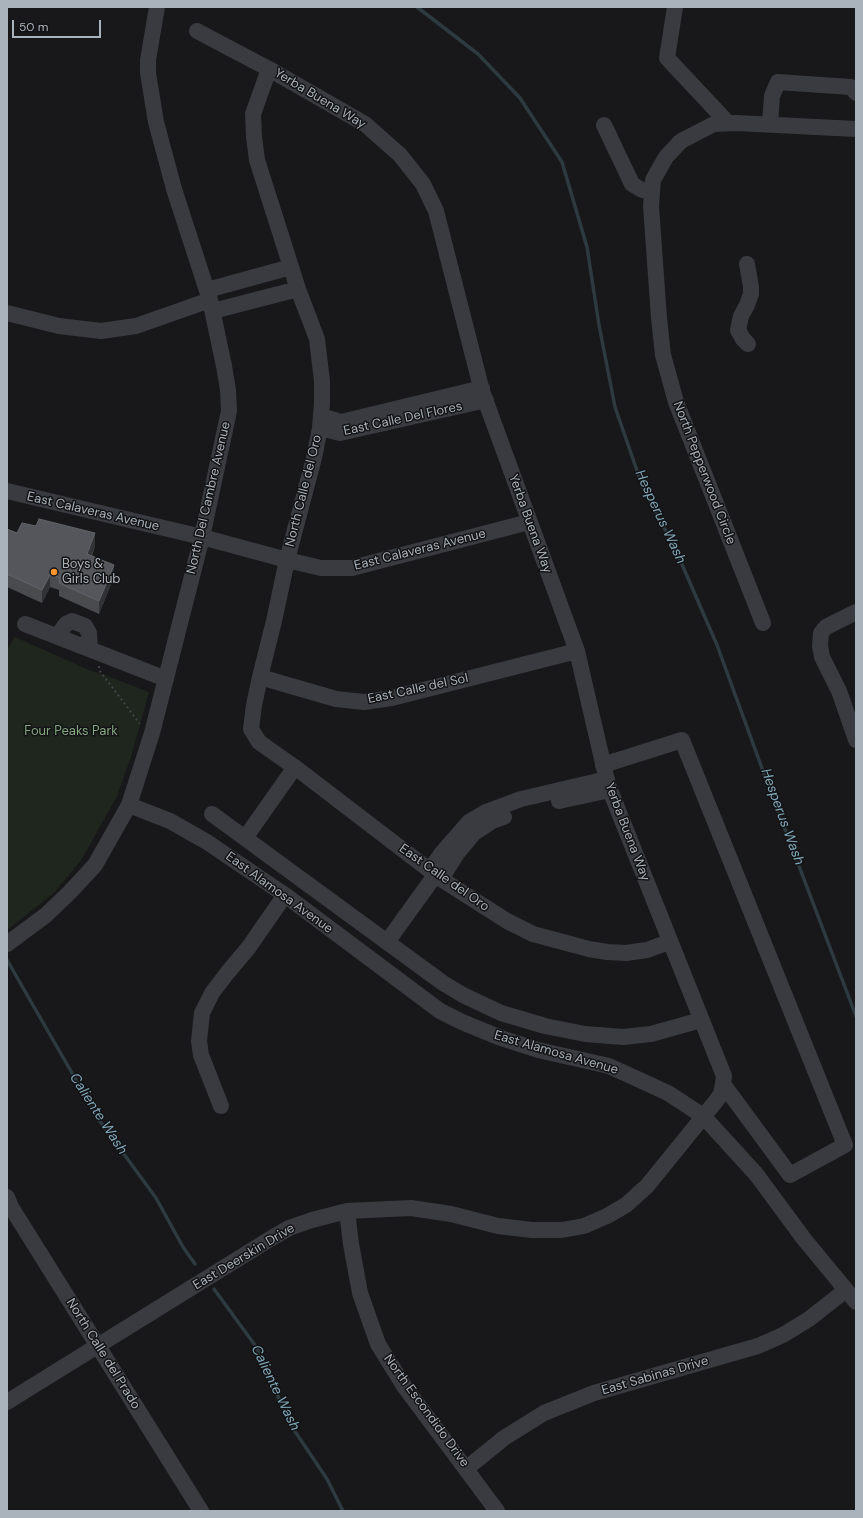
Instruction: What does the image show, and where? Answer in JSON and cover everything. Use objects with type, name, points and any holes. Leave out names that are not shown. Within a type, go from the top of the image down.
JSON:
[{"type":"street","name":"North Del Cambre Avenue","points":[[7,944],[46,915],[95,865],[129,805],[152,733],[166,679],[202,537],[229,411],[228,390],[224,366],[210,300],[174,189],[154,114],[148,73],[148,60],[157,7]]},
{"type":"street","points":[[675,7],[667,58],[728,123]]},
{"type":"street","name":"Yerba Buena Way","points":[[197,31],[269,69],[365,124],[400,155],[423,184],[436,212],[484,394],[577,651],[607,778],[670,942],[724,1076],[724,1084]]},
{"type":"street","name":"North Calle del Oro","points":[[251,729],[254,705],[287,560],[314,458],[320,422],[322,381],[317,339],[291,267],[258,160],[254,137],[253,114],[269,69]]},
{"type":"street","points":[[770,124],[772,96],[778,82],[851,87],[856,93]]},
{"type":"street","name":"North Pepperwood Circle","points":[[763,623],[676,402],[663,355],[651,206],[653,180],[666,157],[680,141],[714,124],[770,124],[856,129]]},
{"type":"street","points":[[604,125],[632,184],[642,190],[652,192]]},
{"type":"street","points":[[747,264],[751,294],[748,305],[741,316],[738,330],[748,344]]},
{"type":"street","points":[[7,313],[59,326],[101,331],[136,326],[210,300],[291,267]]},
{"type":"street","points":[[210,300],[298,289]]},
{"type":"street","name":"East Calle Del Flores","points":[[320,422],[341,422],[484,394]]},
{"type":"street","name":"East Calaveras Avenue","points":[[7,491],[202,537],[321,568],[352,568],[530,522]]},
{"type":"street","points":[[855,732],[839,691],[822,657],[820,646],[821,633],[826,626],[856,612]]},
{"type":"street","points":[[25,624],[57,636],[95,655],[166,679]]},
{"type":"street","name":"East Calle del Sol","points":[[260,677],[336,699],[364,702],[392,698],[577,651]]},
{"type":"street","name":"East Calle del Oro","points":[[251,729],[259,742],[295,767],[436,874],[507,921],[533,934],[601,951],[626,953],[647,950],[670,942]]},
{"type":"street","points":[[387,942],[436,874],[474,833],[492,821],[607,778],[682,740],[845,1145],[790,1175],[724,1084]]},
{"type":"street","points":[[245,838],[295,767]]},
{"type":"street","name":"East Alamosa Avenue","points":[[129,805],[170,821],[207,842],[285,895],[440,1011],[501,1038],[538,1050],[609,1066],[668,1093],[703,1116],[756,1174],[804,1239],[851,1296]]},
{"type":"street","points":[[212,814],[443,983],[463,995],[501,1013],[545,1026],[584,1034],[623,1038],[651,1034],[701,1020]]},
{"type":"street","points":[[221,1106],[201,1055],[199,1041],[202,1013],[212,993],[249,947],[285,895]]},
{"type":"street","points":[[703,1116],[721,1094],[724,1084]]},
{"type":"street","name":"East Deerskin Drive","points":[[7,1402],[289,1228],[312,1220],[347,1211],[411,1208],[451,1214],[498,1226],[532,1230],[562,1230],[584,1226],[607,1216],[626,1205],[647,1186],[703,1116]]},
{"type":"street","name":"North Calle del Prado","points":[[7,1197],[11,1207],[201,1511]]},
{"type":"street","name":"North Escondido Drive","points":[[347,1211],[351,1244],[360,1293],[378,1344],[404,1386],[467,1468],[497,1511]]},
{"type":"street","name":"East Sabinas Drive","points":[[467,1468],[504,1438],[544,1413],[594,1393],[758,1346],[783,1335],[851,1296]]},
{"type":"path","points":[[95,655],[99,670],[142,726]]},
{"type":"green space","name":"Four Peaks Park","points":[[15,637],[89,670],[149,692],[131,757],[117,796],[82,859],[54,893],[7,930],[7,649]]},
{"type":"building","name":"Boys & Girls Club","points":[[39,519],[95,533],[87,554],[114,565],[99,601],[59,583],[60,578],[50,575],[42,590],[7,574],[7,529],[17,533],[22,523],[36,526]]},
{"type":"waterway","name":"Hesperus Wash","points":[[417,7],[478,54],[520,98],[562,162],[587,247],[599,325],[615,407],[643,488],[674,546],[717,645],[767,782],[856,1016]]},
{"type":"waterway","name":"Caliente Wash","points":[[7,960],[99,1120],[156,1198],[183,1247],[195,1264]]},
{"type":"waterway","name":"Caliente Wash","points":[[214,1289],[257,1348],[290,1424],[327,1479],[343,1511]]},
{"type":"place","name":"Boys & Girls Club","points":[[54,572]]}]
